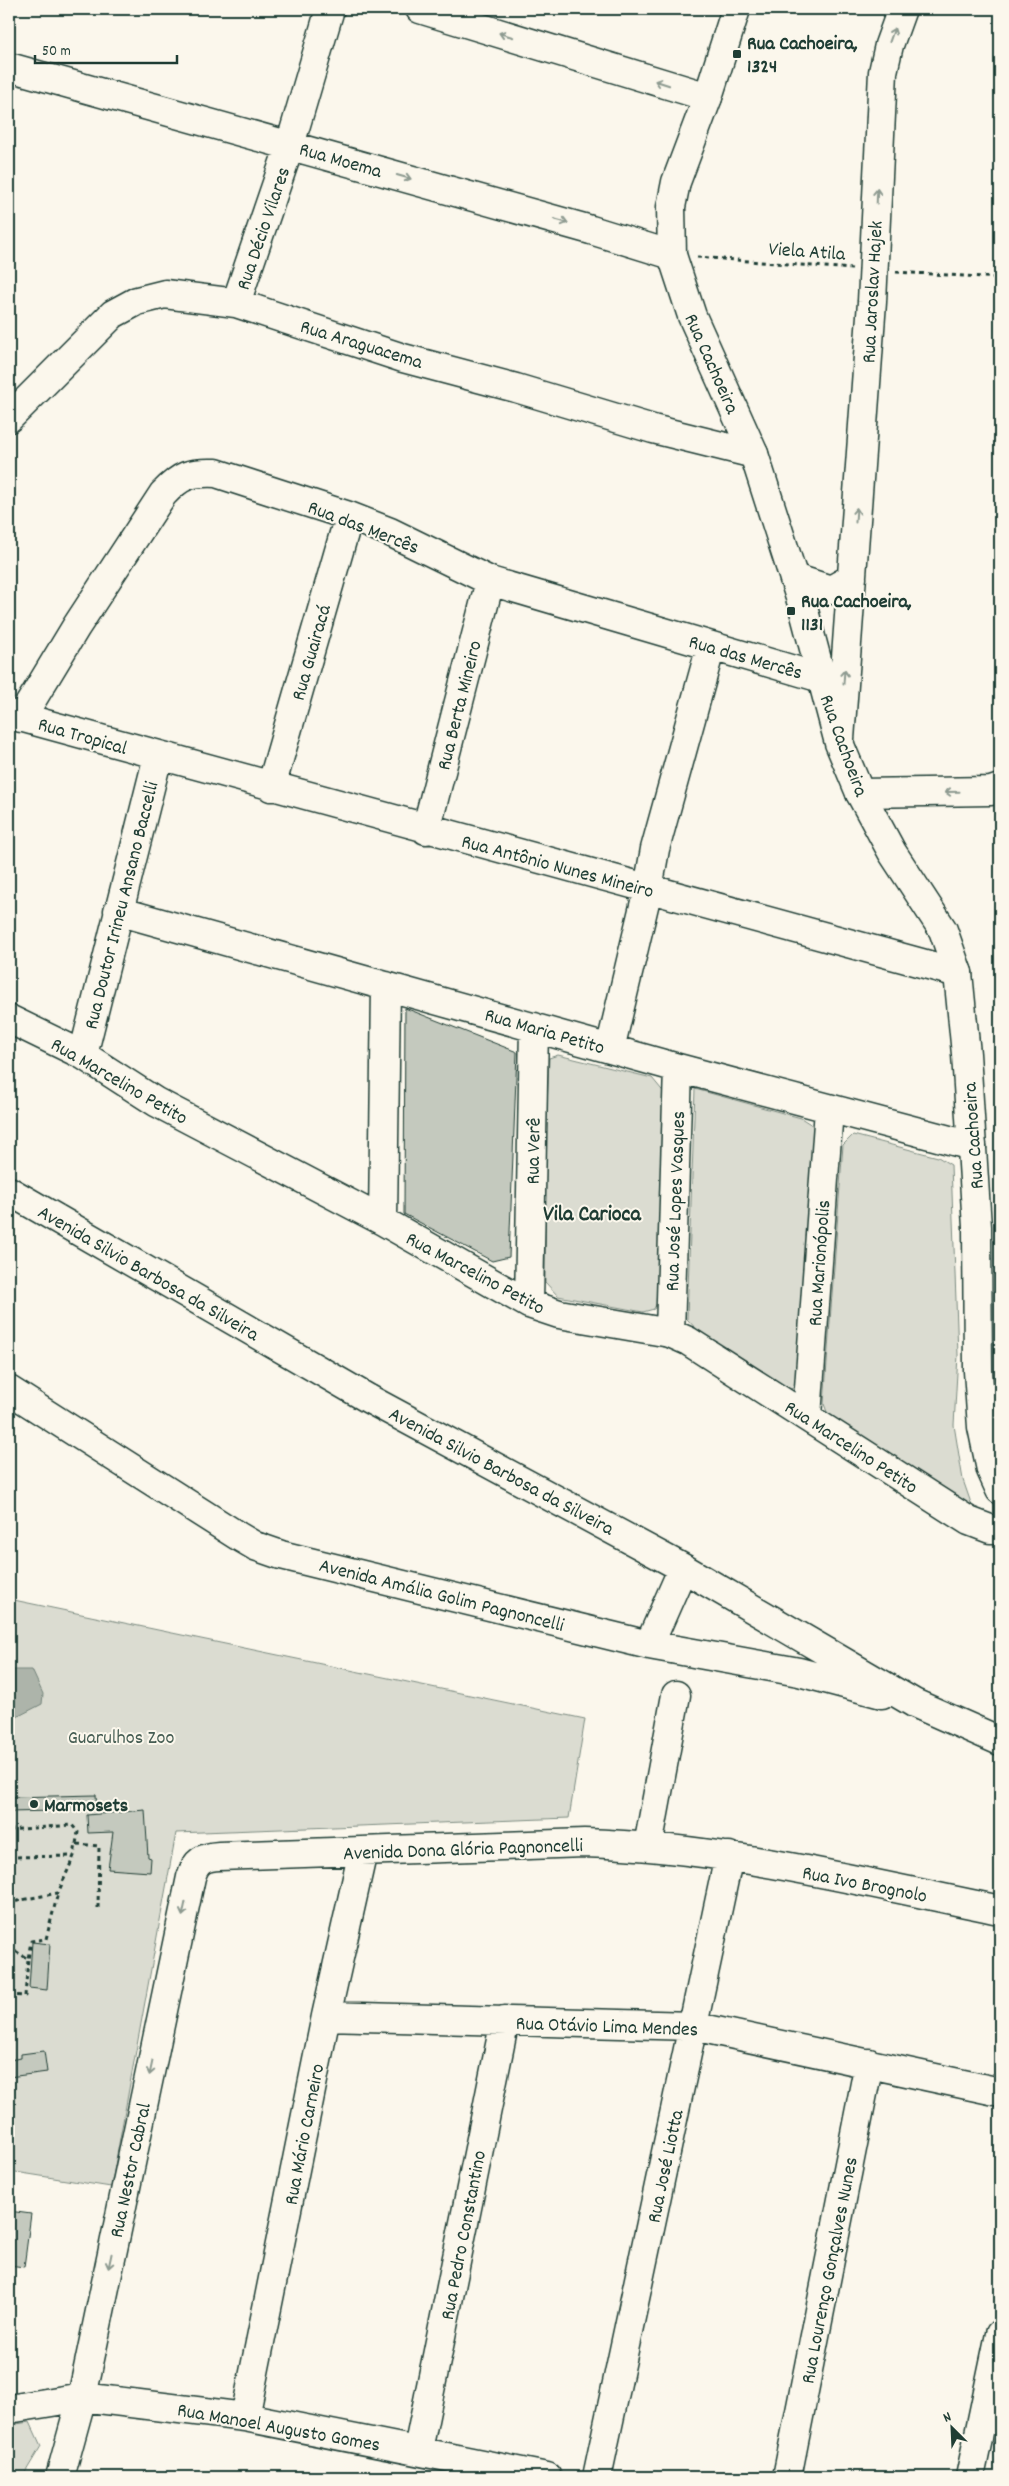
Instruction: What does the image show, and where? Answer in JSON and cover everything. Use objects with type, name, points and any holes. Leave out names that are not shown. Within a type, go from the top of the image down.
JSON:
[{"type":"street","name":"Rua Décio Vilares","points":[[236,303],[290,144],[330,9]]},
{"type":"street","points":[[420,9],[708,97]]},
{"type":"street","name":"Rua Cachoeira","points":[[736,9],[708,97],[676,182],[672,207],[672,255],[692,316],[754,454],[810,632],[839,743],[860,793],[892,852],[943,930],[958,973],[966,1054],[977,1228],[978,1371],[982,1427],[991,1470],[1000,1490]]},
{"type":"street","name":"Rua Jaroslav Hajek","points":[[839,743],[874,270],[883,72],[889,45],[902,9]]},
{"type":"street","name":"Rua Moema","points":[[9,66],[290,144],[672,255]]},
{"type":"street","name":"Rua Araguacema","points":[[9,418],[113,314],[137,301],[165,294],[236,303],[403,358],[516,388],[653,430],[754,454]]},
{"type":"street","name":"Rua das Mercês","points":[[15,716],[76,627],[157,502],[177,480],[193,472],[216,473],[349,516],[390,532],[490,581],[821,678]]},
{"type":"street","name":"Rua Guairacá","points":[[271,788],[349,516]]},
{"type":"street","points":[[794,578],[831,590],[852,578]]},
{"type":"street","name":"Rua Berta Mineiro","points":[[426,830],[490,581]]},
{"type":"street","points":[[610,1049],[648,889],[655,849],[711,646]]},
{"type":"street","name":"Rua Tropical","points":[[15,716],[158,756]]},
{"type":"street","name":"Rua Antônio Nunes Mineiro","points":[[158,756],[958,973]]},
{"type":"street","name":"Rua Doutor Irineu Ansano Baccelli","points":[[83,1055],[158,756]]},
{"type":"street","points":[[860,793],[991,791],[1000,788]]},
{"type":"street","name":"Rua Maria Petito","points":[[118,911],[678,1068],[972,1146]]},
{"type":"street","points":[[383,1221],[386,986]]},
{"type":"street","name":"Rua Marcelino Petito","points":[[9,1019],[83,1055],[156,1102],[383,1221],[529,1304],[558,1314],[670,1333],[688,1341],[969,1521],[990,1529],[1000,1529]]},
{"type":"street","name":"Rua Verê","points":[[529,1304],[534,1027]]},
{"type":"street","name":"Rua José Lopes Vasques","points":[[670,1333],[678,1068]]},
{"type":"street","name":"Rua Marionópolis","points":[[806,1416],[829,1109]]},
{"type":"street","name":"Avenida Silvio Barbosa da Silveira","points":[[9,1191],[369,1399],[683,1568],[914,1702],[1000,1741]]},
{"type":"street","name":"Avenida Amália Golim Pagnoncelli","points":[[9,1390],[255,1546],[281,1555],[649,1645],[799,1672],[914,1702]]},
{"type":"street","points":[[649,1645],[683,1568]]},
{"type":"street","points":[[648,1846],[676,1695]]},
{"type":"street","name":"Avenida Dona Glória Pagnoncelli","points":[[198,1862],[208,1857],[584,1843],[648,1846],[730,1856]]},
{"type":"street","name":"Rua Mário Carneiro","points":[[245,2417],[326,2016],[363,1851]]},
{"type":"street","name":"Rua Ivo Brognolo","points":[[730,1856],[1000,1910]]},
{"type":"street","name":"Rua José Liotta","points":[[597,2477],[730,1856]]},
{"type":"street","name":"Rua Nestor Cabral","points":[[60,2477],[82,2397],[191,1877],[198,1862]]},
{"type":"street","name":"Rua Otávio Lima Mendes","points":[[326,2016],[693,2026],[1000,2092]]},
{"type":"street","name":"Rua Pedro Constantino","points":[[418,2450],[506,2020]]},
{"type":"street","name":"Rua Lourenço Gonçalves Nunes","points":[[787,2477],[869,2063]]},
{"type":"street","points":[[970,2477],[1000,2334]]},
{"type":"street","name":"Rua Manoel Augusto Gomes","points":[[9,2409],[82,2397],[245,2417],[547,2477]]},
{"type":"path","name":"Viela Atila","points":[[672,255],[1000,278]]},
{"type":"path","points":[[9,1830],[72,1825],[78,1832],[74,1856],[58,1893],[46,1939],[31,1941],[26,1996],[9,1995]]},
{"type":"path","points":[[77,1844],[99,1846],[98,1908]]},
{"type":"path","points":[[9,1856],[74,1856]]},
{"type":"path","points":[[9,1904],[58,1893]]},
{"type":"path","points":[[9,1947],[28,1959]]},
{"type":"green space","points":[[558,1055],[652,1078],[666,1095],[659,1298],[654,1309],[643,1312],[558,1296],[545,1282],[546,1133],[549,1058]]},
{"type":"green space","points":[[695,1089],[801,1118],[815,1127],[796,1387],[787,1390],[699,1332],[687,1319]]},
{"type":"green space","points":[[853,1135],[938,1157],[951,1165],[958,1355],[954,1425],[963,1480],[972,1506],[830,1420],[824,1404],[843,1145]]},
{"type":"green space","name":"Guarulhos Zoo","points":[[9,1599],[585,1719],[569,1818],[176,1833],[111,2187],[9,2171]]},
{"type":"green space","points":[[30,2422],[41,2446],[23,2476],[9,2475],[9,2425]]},
{"type":"shaded area","points":[[9,1670],[32,1670],[43,1694],[42,1704],[9,1721]]},
{"type":"building","points":[[405,1008],[517,1052],[509,1257],[492,1261],[404,1214]]},
{"type":"building","points":[[96,1795],[97,1810],[9,1812],[9,1797]]},
{"type":"building","points":[[145,1810],[148,1857],[151,1858],[150,1872],[108,1869],[113,1832],[88,1833],[87,1815]]},
{"type":"building","points":[[32,1942],[50,1944],[47,1990],[29,1988]]},
{"type":"building","points":[[44,2051],[47,2072],[9,2077],[9,2060],[21,2058],[21,2054]]},
{"type":"building","points":[[9,2211],[31,2214],[24,2267],[9,2265]]},
{"type":"place","name":"Rua Cachoeira, 1324","points":[[737,54]]},
{"type":"place","name":"Rua Cachoeira, 1131","points":[[791,611]]},
{"type":"place","name":"Marmosets","points":[[34,1804]]},
{"type":"district","name":"Vila Carioca","points":[[592,1212]]}]
